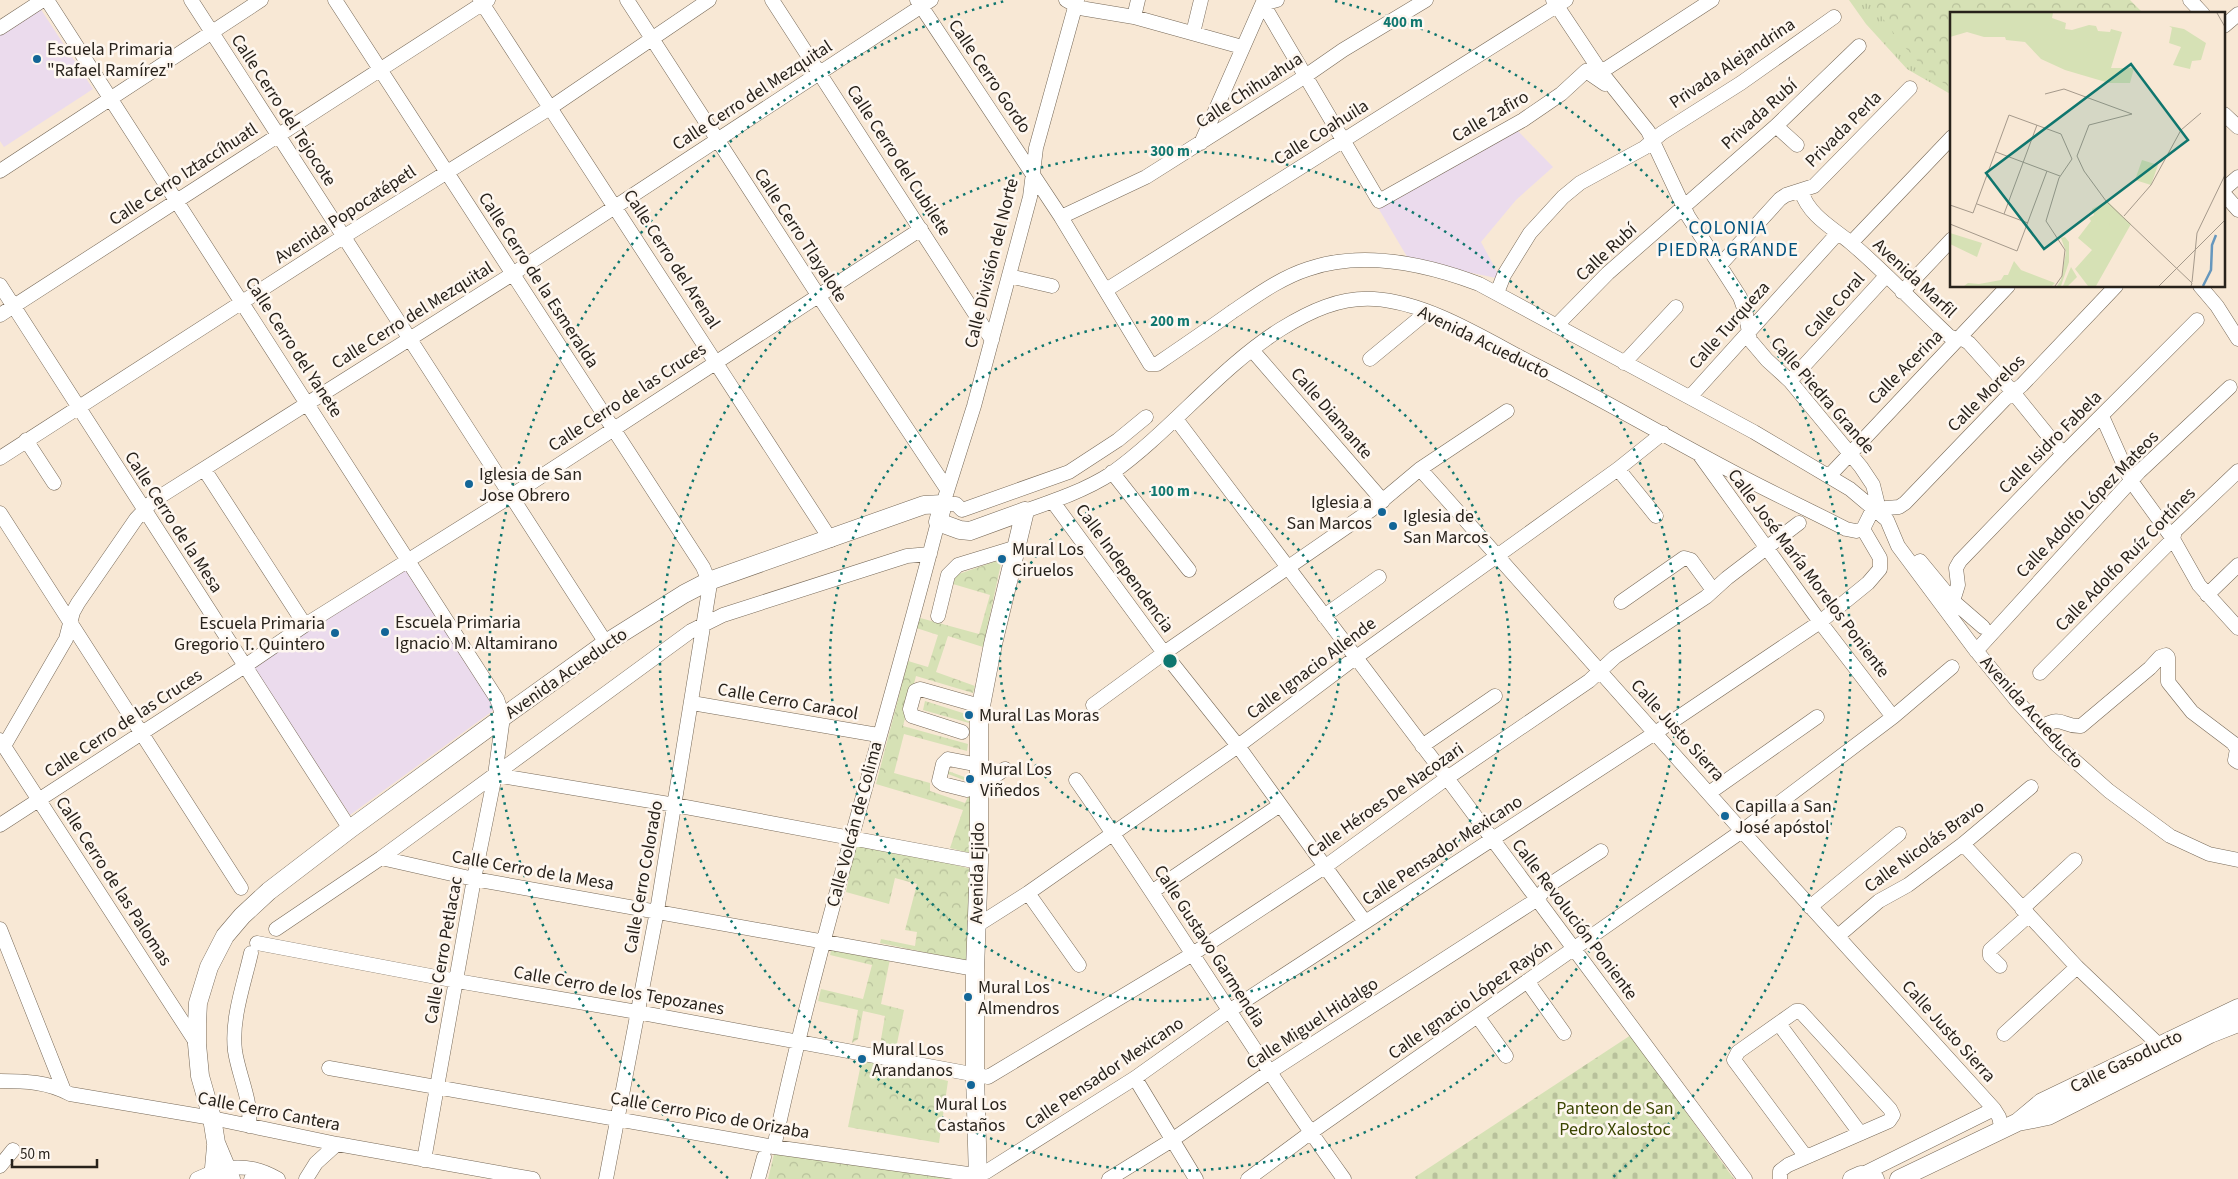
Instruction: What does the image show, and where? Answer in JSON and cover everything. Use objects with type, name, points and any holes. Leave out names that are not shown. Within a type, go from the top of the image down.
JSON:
[{"type":"main road","name":"Calle Volcán de Colima","points":[[938,522],[945,496]]},
{"type":"main road","name":"Avenida Acueducto","points":[[216,1175],[216,1143],[212,1118],[200,1076],[197,1044],[198,1003],[204,980],[218,948],[229,930],[269,891],[350,829],[606,643],[684,594],[709,581],[831,540],[945,496]]},
{"type":"main road","name":"Avenida Acueducto","points":[[938,522],[960,530],[970,531],[1026,511]]},
{"type":"main road","name":"Avenida Ejido","points":[[978,1177],[975,1075],[975,969],[979,862],[973,788],[979,766],[980,706],[992,644],[1026,511]]},
{"type":"main road","name":"Calle Gasoducto","points":[[1899,1179],[2018,1122],[2048,1116],[2238,1008]]},
{"type":"main road","name":"Calle Gasoducto","points":[[2162,1051],[2238,1023]]},
{"type":"street","points":[[0,28],[43,0]]},
{"type":"street","name":"Calle Cerro del Yanete","points":[[47,0],[497,699],[503,717]]},
{"type":"street","name":"Calle Cerro del Tejocote","points":[[191,0],[606,643]]},
{"type":"street","points":[[0,172],[260,0]]},
{"type":"street","name":"Calle Cerro de la Esmeralda","points":[[335,0],[445,172],[514,273],[703,567],[709,581]]},
{"type":"street","name":"Calle Cerro Tlayalote","points":[[627,0],[945,496]]},
{"type":"street","name":"Avenida Popocatépetl","points":[[0,458],[445,172],[550,108],[709,0]]},
{"type":"street","name":"Calle Cerro del Cubilete","points":[[772,0],[992,340]]},
{"type":"street","points":[[1134,17],[1138,0]]},
{"type":"street","points":[[1193,33],[1201,0]]},
{"type":"street","points":[[1264,2],[1277,0]]},
{"type":"street","name":"Calle Chihuahua","points":[[1061,217],[1129,186],[1201,143],[1343,50],[1426,0]]},
{"type":"street","points":[[1601,72],[1712,0]]},
{"type":"street","points":[[2190,0],[2200,12]]},
{"type":"street","name":"Calle Cerro Iztaccíhuatl","points":[[0,316],[483,1]]},
{"type":"street","name":"Calle Cerro del Arenal","points":[[483,1],[550,108],[831,540]]},
{"type":"street","name":"Calle Cerro del Mezquital","points":[[2,743],[66,639],[70,622],[78,603],[144,509],[307,403],[514,273],[820,73],[923,2]]},
{"type":"street","name":"Calle Cerro Gordo","points":[[923,2],[1061,217]]},
{"type":"street","points":[[1073,2],[1242,47]]},
{"type":"street","name":"Calle División del Norte","points":[[945,496],[974,406],[1030,197],[1036,148],[1073,2]]},
{"type":"street","points":[[1201,143],[1242,47],[1264,2]]},
{"type":"street","points":[[1264,2],[1304,77],[1343,140]]},
{"type":"street","name":"Calle Piedra Grande","points":[[1559,2],[1601,72],[1648,131],[1669,173],[1683,207],[1740,297],[1746,314],[1750,340],[1762,355],[1790,381],[1849,452],[1872,484],[1877,501],[1874,508]]},
{"type":"street","name":"Calle Coahuila","points":[[1106,290],[1559,2]]},
{"type":"street","points":[[2226,24],[2238,14]]},
{"type":"street","name":"Privada Alejandrina","points":[[1497,293],[1504,275],[1530,234],[1562,196],[1580,183],[1652,142],[1662,133],[1740,83],[1834,17]]},
{"type":"street","name":"Privada Rubí","points":[[1683,207],[1776,126],[1859,46]]},
{"type":"street","name":"Calle Zafiro","points":[[1343,140],[1379,200],[1523,120],[1561,94],[1586,71],[1604,84],[1612,86]]},
{"type":"street","name":"Privada Perla","points":[[1720,265],[1780,199],[1786,195],[1801,192],[1814,186],[1910,88]]},
{"type":"street","points":[[2226,116],[2238,127]]},
{"type":"street","points":[[1776,126],[1797,146]]},
{"type":"street","points":[[1851,243],[1950,139]]},
{"type":"street","points":[[2226,187],[2238,177]]},
{"type":"street","name":"Avenida Marfil","points":[[1801,192],[1809,207],[1837,234],[1851,243],[1949,336],[1960,338],[1969,343],[2064,454]]},
{"type":"street","points":[[2226,196],[2238,210]]},
{"type":"street","name":"Calle Rubí","points":[[1556,326],[1608,273],[1683,207]]},
{"type":"street","points":[[1061,217],[1106,290]]},
{"type":"street","name":"Calle Cerro de las Cruces","points":[[0,825],[305,625],[511,496],[921,229]]},
{"type":"street","name":"Calle Turqueza","points":[[1690,397],[1837,234]]},
{"type":"street","points":[[1902,292],[1950,241]]},
{"type":"street","name":"Avenida Acueducto","points":[[1106,290],[1152,365],[1157,364],[1282,279],[1308,268],[1351,260],[1404,264],[1453,274],[1497,293],[1830,475],[1874,508],[1890,525],[1898,546],[1976,651],[2040,727],[2079,765],[2109,791],[2170,836],[2209,854],[2238,860]]},
{"type":"street","points":[[1009,276],[1052,286]]},
{"type":"street","name":"Calle Coral","points":[[1790,381],[1886,276]]},
{"type":"street","name":"Calle Cerro de la Mesa","points":[[0,285],[350,829]]},
{"type":"street","name":"Calle Acerina","points":[[1830,475],[1849,452],[2006,288]]},
{"type":"street","name":"Calle Morelos","points":[[1874,508],[1893,508],[1905,503],[2012,392],[2022,385],[2114,288]]},
{"type":"street","points":[[2202,288],[2217,306],[2238,339]]},
{"type":"street","name":"Avenida Acueducto","points":[[1026,511],[1053,502],[1112,472],[1176,419],[1252,350],[1283,328],[1314,311],[1341,302],[1374,299],[1392,301],[1427,312],[1535,365],[1753,482],[1846,528],[1856,531],[1863,529]]},
{"type":"street","points":[[1624,363],[1676,307]]},
{"type":"street","points":[[1370,359],[1427,312]]},
{"type":"street","name":"Calle Isidro Fabela","points":[[1953,601],[1958,588],[1957,566],[2064,454],[2197,320]]},
{"type":"street","name":"Calle Diamante","points":[[1252,350],[1383,501]]},
{"type":"street","name":"Calle Adolfo López Mateos","points":[[1976,651],[2131,481],[2230,387]]},
{"type":"street","points":[[1093,705],[1164,653],[1383,501],[1420,469],[1507,411]]},
{"type":"street","points":[[2102,416],[2131,481],[2173,539],[2207,596],[2238,628]]},
{"type":"street","name":"Avenida Acueducto","points":[[945,496],[962,510],[1054,478],[1100,453],[1146,418]]},
{"type":"street","name":"Calle Revolución Poniente","points":[[1176,419],[1287,569],[1447,778],[1745,1179]]},
{"type":"street","name":"Calle Ignacio Allende","points":[[976,926],[1028,893],[1238,746],[1355,658],[1618,469],[1663,434]]},
{"type":"street","points":[[26,440],[54,483]]},
{"type":"street","name":"Calle José María Morelos Poniente","points":[[1697,452],[1766,549],[1893,717]]},
{"type":"street","points":[[204,469],[305,625]]},
{"type":"street","name":"Calle Justo Sierra","points":[[1420,469],[1810,907],[1994,1109],[1999,1117],[2002,1130]]},
{"type":"street","points":[[1618,469],[1656,516]]},
{"type":"street","name":"Calle Adolfo Ruíz Cortínes","points":[[2040,673],[2173,539],[2175,531],[2238,471]]},
{"type":"street","points":[[1112,472],[1189,570]]},
{"type":"street","name":"Calle Independencia","points":[[1053,502],[1164,653],[1238,746],[1365,922]]},
{"type":"street","points":[[1863,529],[1874,508]]},
{"type":"street","points":[[0,513],[241,888]]},
{"type":"street","name":"Calle Volcán de Colima","points":[[774,1147],[797,1041],[878,735],[938,522]]},
{"type":"street","name":"Calle Héroes De Nacozari","points":[[975,1075],[988,1077],[998,1073],[1192,954],[1326,866],[1447,778],[1589,681],[1615,657],[1706,597],[1799,523]]},
{"type":"street","points":[[1890,525],[1953,601],[1982,627]]},
{"type":"street","name":"Calle Pensador Mexicano","points":[[978,1177],[992,1170],[1134,1078],[1229,1011],[1655,734],[1820,622],[1868,583],[1880,569],[1880,558],[1863,529]]},
{"type":"street","points":[[938,616],[948,575],[952,569],[958,565],[1017,547]]},
{"type":"street","points":[[276,929],[381,858],[690,631],[723,615],[907,556],[930,554]]},
{"type":"street","points":[[1621,602],[1684,558],[1691,560],[1714,590]]},
{"type":"street","points":[[2207,596],[2238,565]]},
{"type":"street","points":[[1324,616],[1378,577]]},
{"type":"street","name":"Calle Cerro Colorado","points":[[606,1179],[616,1117],[657,911],[705,624],[710,590],[709,581]]},
{"type":"street","points":[[2040,727],[2052,721],[2061,720],[2074,726],[2080,726],[2150,668],[2154,662],[2166,655],[2168,657],[2168,682],[2192,712],[2233,743],[2237,749],[2235,760],[2238,762]]},
{"type":"street","name":"Calle Ignacio López Rayón","points":[[1248,1179],[1310,1133],[1742,831],[1893,717],[1952,667]]},
{"type":"street","points":[[962,732],[912,716],[910,709],[915,691],[920,689],[980,706]]},
{"type":"street","points":[[1422,746],[1495,696]]},
{"type":"street","name":"Calle Cerro Caracol","points":[[692,703],[878,735]]},
{"type":"street","name":"Calle Cerro Petlacac","points":[[424,1160],[474,879],[495,775],[503,717]]},
{"type":"street","points":[[1709,793],[1818,717]]},
{"type":"street","name":"Calle Cerro de las Palomas","points":[[2,743],[197,1044]]},
{"type":"street","points":[[979,766],[948,759],[943,764],[939,781],[943,784],[973,788],[1005,769]]},
{"type":"street","points":[[495,775],[675,805],[979,862]]},
{"type":"street","name":"Calle Gustavo Garmendia","points":[[1076,780],[1271,1071],[1310,1133],[1344,1179]]},
{"type":"street","name":"Calle Nicolás Bravo","points":[[1838,936],[1879,901],[1908,885],[1962,844],[2031,787]]},
{"type":"street","points":[[1152,892],[1280,804]]},
{"type":"street","points":[[1810,907],[1899,834]]},
{"type":"street","points":[[1962,844],[2077,967],[2162,1051]]},
{"type":"street","name":"Calle Miguel Hidalgo","points":[[1109,1179],[1172,1140],[1271,1071],[1536,900],[1549,885],[1601,852]]},
{"type":"street","name":"Calle Cerro de la Mesa","points":[[381,858],[396,863],[474,879],[975,969]]},
{"type":"street","points":[[2000,966],[1990,956],[1990,950],[2075,860]]},
{"type":"street","points":[[1028,893],[1079,965]]},
{"type":"street","points":[[0,929],[63,1088]]},
{"type":"street","name":"Calle Cerro de los Tepozanes","points":[[249,1126],[250,1110],[237,1063],[234,1040],[235,1026],[254,948],[637,1012],[975,1075]]},
{"type":"street","points":[[2004,1034],[2077,967]]},
{"type":"street","points":[[1527,981],[1564,1032]]},
{"type":"street","points":[[1780,1179],[1779,1174],[1782,1169],[1889,1121],[1893,1115],[1890,1109],[1804,1013],[1796,1011],[1738,1052],[1734,1058],[1735,1063],[1806,1157]]},
{"type":"street","points":[[1478,1017],[1506,1056]]},
{"type":"street","points":[[1779,1024],[1860,1133]]},
{"type":"street","name":"Calle Cerro Pico de Orizaba","points":[[328,1068],[616,1117],[774,1147],[978,1177]]},
{"type":"street","points":[[1134,1078],[1196,1179]]},
{"type":"street","name":"Calle Cerro Cantera","points":[[0,1081],[37,1082],[63,1088],[70,1094],[212,1118],[337,1144],[533,1179]]},
{"type":"street","points":[[1868,1176],[1994,1109]]},
{"type":"street","points":[[306,1179],[316,1163],[337,1144]]},
{"type":"street","points":[[0,1166],[12,1150]]},
{"type":"street","points":[[758,1179],[764,1157]]},
{"type":"street","points":[[216,1175],[253,1168],[277,1179]]},
{"type":"street","points":[[251,1179],[277,1179]]},
{"type":"shaded area","name":"Escuela Primaria \"Rafael Ramírez\"","points":[[38,5],[93,89],[4,147],[0,141],[0,30]]},
{"type":"shaded area","points":[[1518,131],[1553,167],[1516,200],[1481,242],[1501,279],[1409,260],[1377,206]]},
{"type":"shaded area","points":[[404,563],[498,707],[350,815],[250,662]]},
{"type":"green space","points":[[1849,0],[2103,0],[1974,12],[1950,12],[1950,94],[1907,69],[1866,24]]},
{"type":"green space","points":[[1871,0],[2130,0],[2142,12],[1950,12],[1950,87],[1929,72],[1918,61]]},
{"type":"green space","points":[[1002,559],[983,647],[948,636],[936,672],[975,686],[973,693],[916,676],[903,726],[968,744],[967,751],[904,734],[894,773],[930,783],[930,791],[965,803],[968,797],[969,782],[948,774],[948,771],[970,779],[971,774],[969,853],[950,848],[963,810],[876,784],[908,661],[928,667],[938,635],[910,626],[913,616],[979,634],[990,595],[953,584],[956,575]]},
{"type":"green space","points":[[925,701],[969,715],[969,723],[923,710]]},
{"type":"green space","points":[[856,839],[971,869],[967,961],[880,943],[881,939],[915,946],[917,932],[905,930],[917,884],[895,878],[889,904],[846,892]]},
{"type":"green space","points":[[832,946],[890,959],[881,1004],[904,1010],[896,1048],[880,1045],[885,1016],[863,1011],[858,1039],[852,1043],[858,1010],[818,1001],[821,989],[863,999],[872,965],[830,955]]},
{"type":"green space","name":"Panteon de San Pedro Xalostoc","points":[[1631,1035],[1734,1179],[1416,1179],[1415,1177]]},
{"type":"green space","points":[[862,1059],[948,1081],[939,1143],[848,1127]]},
{"type":"green space","points":[[775,1150],[978,1179],[768,1179]]},
{"type":"place","name":"Escuela Primaria \"Rafael Ramírez\"","points":[[37,59]]},
{"type":"place","name":"Iglesia de San Jose Obrero","points":[[469,484]]},
{"type":"place","name":"Iglesia a San Marcos","points":[[1382,512]]},
{"type":"place","name":"Iglesia de San Marcos","points":[[1393,526]]},
{"type":"place","name":"Mural Los Ciruelos","points":[[1002,559]]},
{"type":"place","name":"Escuela Primaria Ignacio M. Altamirano","points":[[385,632]]},
{"type":"place","name":"Escuela Primaria Gregorio T. Quintero","points":[[335,633]]},
{"type":"place","name":"Mural Las Moras","points":[[969,715]]},
{"type":"place","name":"Mural Los Viñedos","points":[[970,779]]},
{"type":"place","name":"Capilla a San José apóstol","points":[[1725,816]]},
{"type":"place","name":"Mural Los Almendros","points":[[968,997]]},
{"type":"place","name":"Mural Los Arandanos","points":[[862,1059]]},
{"type":"place","name":"Mural Los Castaños","points":[[971,1085]]},
{"type":"district","name":"COLONIA PIEDRA GRANDE","points":[[1728,238]]}]
